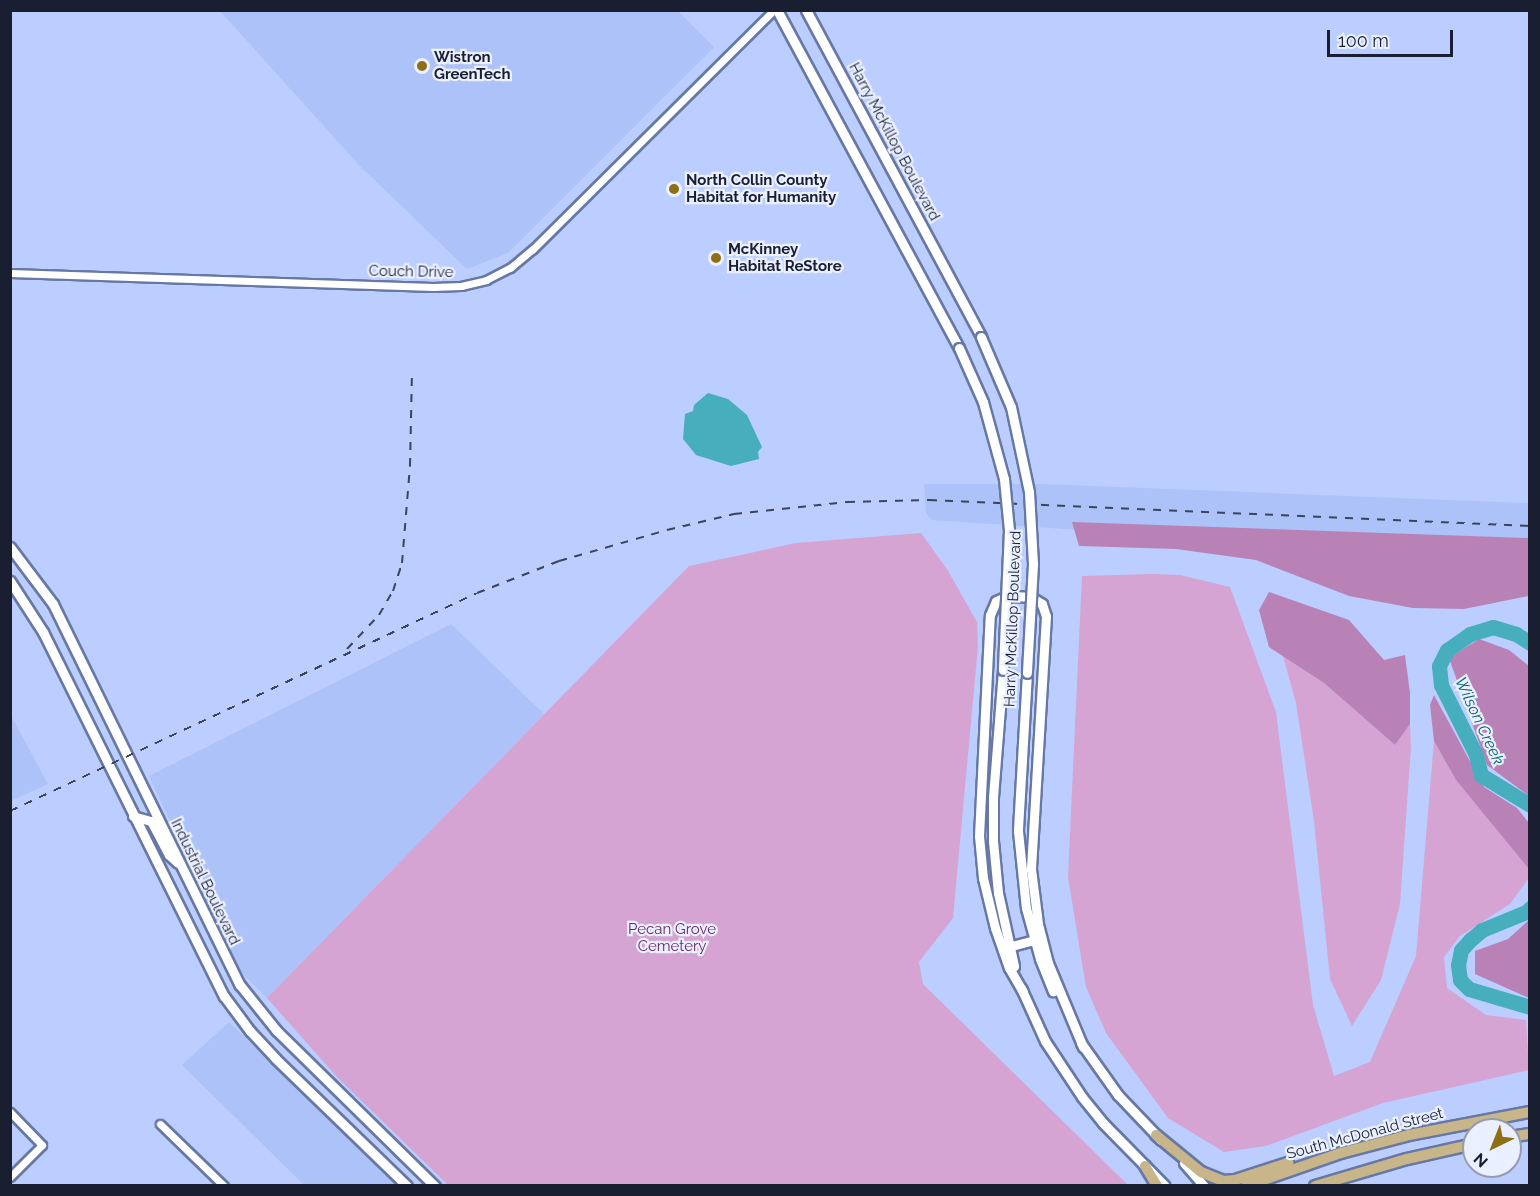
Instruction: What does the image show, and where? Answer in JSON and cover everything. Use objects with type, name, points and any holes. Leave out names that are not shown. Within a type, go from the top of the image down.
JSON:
[{"type":"main road","name":"Harry McKillop Boulevard","points":[[776,10],[959,348],[990,422],[1005,486],[1009,551],[993,841],[998,893],[1008,947],[1023,992],[1045,1041],[1074,1086],[1103,1124],[1165,1185]]},
{"type":"main road","name":"Harry McKillop Boulevard","points":[[806,10],[981,337],[1007,393],[1026,468],[1033,545],[1017,831],[1026,908],[1034,940],[1053,992],[1083,1047],[1118,1095],[1204,1185]]},
{"type":"main road","name":"Industrial Boulevard","points":[[11,549],[52,604],[230,968],[258,1009],[288,1042],[435,1185]]},
{"type":"main road","points":[[10,581],[43,632],[211,974],[242,1021],[276,1059],[405,1184],[417,1168]]},
{"type":"main road","points":[[1023,992],[1009,968],[995,928],[983,878],[978,822],[990,615],[996,601],[1007,596],[1031,597],[1042,604],[1046,616],[1031,869],[1038,924],[1048,963],[1083,1047]]},
{"type":"main road","points":[[133,816],[151,821],[169,855],[183,869],[166,882]]},
{"type":"main road","points":[[1008,947],[1034,940]]},
{"type":"main road","name":"South McDonald Street","points":[[1246,1185],[1341,1153],[1433,1129],[1524,1113]]},
{"type":"main road","points":[[1156,1135],[1201,1172],[1223,1181],[1235,1180],[1312,1155],[1341,1153]]},
{"type":"main road","points":[[1315,1185],[1407,1159],[1462,1147]]},
{"type":"main road","points":[[385,1164],[398,1150]]},
{"type":"main road","points":[[1145,1166],[1156,1185]]},
{"type":"street","name":"Couch Drive","points":[[10,273],[433,287],[460,286],[486,280],[510,268],[533,249],[776,10]]},
{"type":"street","points":[[10,1112],[42,1145],[10,1177]]},
{"type":"street","points":[[160,1124],[224,1185]]},
{"type":"shaded area","points":[[220,11],[678,11],[714,47],[508,253],[467,269],[360,166]]},
{"type":"shaded area","points":[[708,393],[728,399],[747,415],[762,447],[758,452],[759,459],[731,466],[696,455],[683,439],[685,414],[693,411],[694,405]]},
{"type":"shaded area","points":[[924,484],[1042,484],[1529,503],[1529,552],[1140,534],[932,520],[926,513]]},
{"type":"shaded area","points":[[1072,522],[1529,538],[1529,596],[1464,609],[1413,608],[1349,596],[1256,560],[1176,549],[1079,546]]},
{"type":"shaded area","points":[[1269,592],[1349,620],[1384,660],[1405,655],[1410,693],[1410,724],[1395,745],[1324,683],[1269,647],[1259,610]]},
{"type":"shaded area","points":[[451,624],[544,714],[267,998],[239,970],[149,776]]},
{"type":"shaded area","points":[[1479,639],[1509,650],[1529,666],[1529,796],[1487,765],[1449,658]]},
{"type":"shaded area","points":[[1434,695],[1484,787],[1517,808],[1529,823],[1529,869],[1456,780],[1434,741],[1430,705]]},
{"type":"shaded area","points":[[10,714],[48,784],[11,801],[10,801]]},
{"type":"shaded area","points":[[1529,920],[1529,998],[1475,974],[1475,951],[1508,939]]},
{"type":"shaded area","points":[[229,1022],[397,1185],[304,1185],[182,1065]]},
{"type":"green space","name":"Pecan Grove Cemetery","points":[[921,533],[947,569],[977,622],[978,646],[953,918],[919,962],[923,984],[1128,1185],[448,1185],[337,1077],[267,998],[689,566],[796,543]]},
{"type":"green space","points":[[1180,575],[1230,587],[1276,712],[1313,1005],[1334,1076],[1370,1062],[1416,956],[1434,741],[1456,780],[1530,869],[1529,878],[1510,904],[1460,936],[1444,957],[1447,988],[1486,1015],[1526,1020],[1529,1070],[1383,1103],[1266,1146],[1224,1152],[1168,1118],[1106,1033],[1086,987],[1068,877],[1082,576]]},
{"type":"green space","points":[[1283,656],[1324,683],[1395,745],[1410,724],[1411,747],[1400,904],[1381,980],[1352,1026],[1330,979],[1314,821],[1296,703]]},
{"type":"waterway","name":"Wilson Creek","points":[[1530,643],[1516,634],[1493,627],[1470,634],[1447,650],[1439,666],[1441,685],[1476,755],[1481,775],[1530,805]]},
{"type":"waterway","name":"Wilson Creek","points":[[1530,908],[1526,912],[1482,930],[1461,950],[1458,965],[1460,980],[1469,989],[1530,1007]]},
{"type":"railway","points":[[347,649],[379,615],[393,591],[402,563],[410,466],[412,374]]},
{"type":"railway","points":[[10,811],[477,593],[559,561],[667,530],[734,514],[847,502],[929,500],[1530,526]]},
{"type":"place","name":"Wistron GreenTech","points":[[422,66]]},
{"type":"place","name":"North Collin County Habitat for Humanity","points":[[674,189]]},
{"type":"place","name":"McKinney Habitat ReStore","points":[[716,258]]}]
